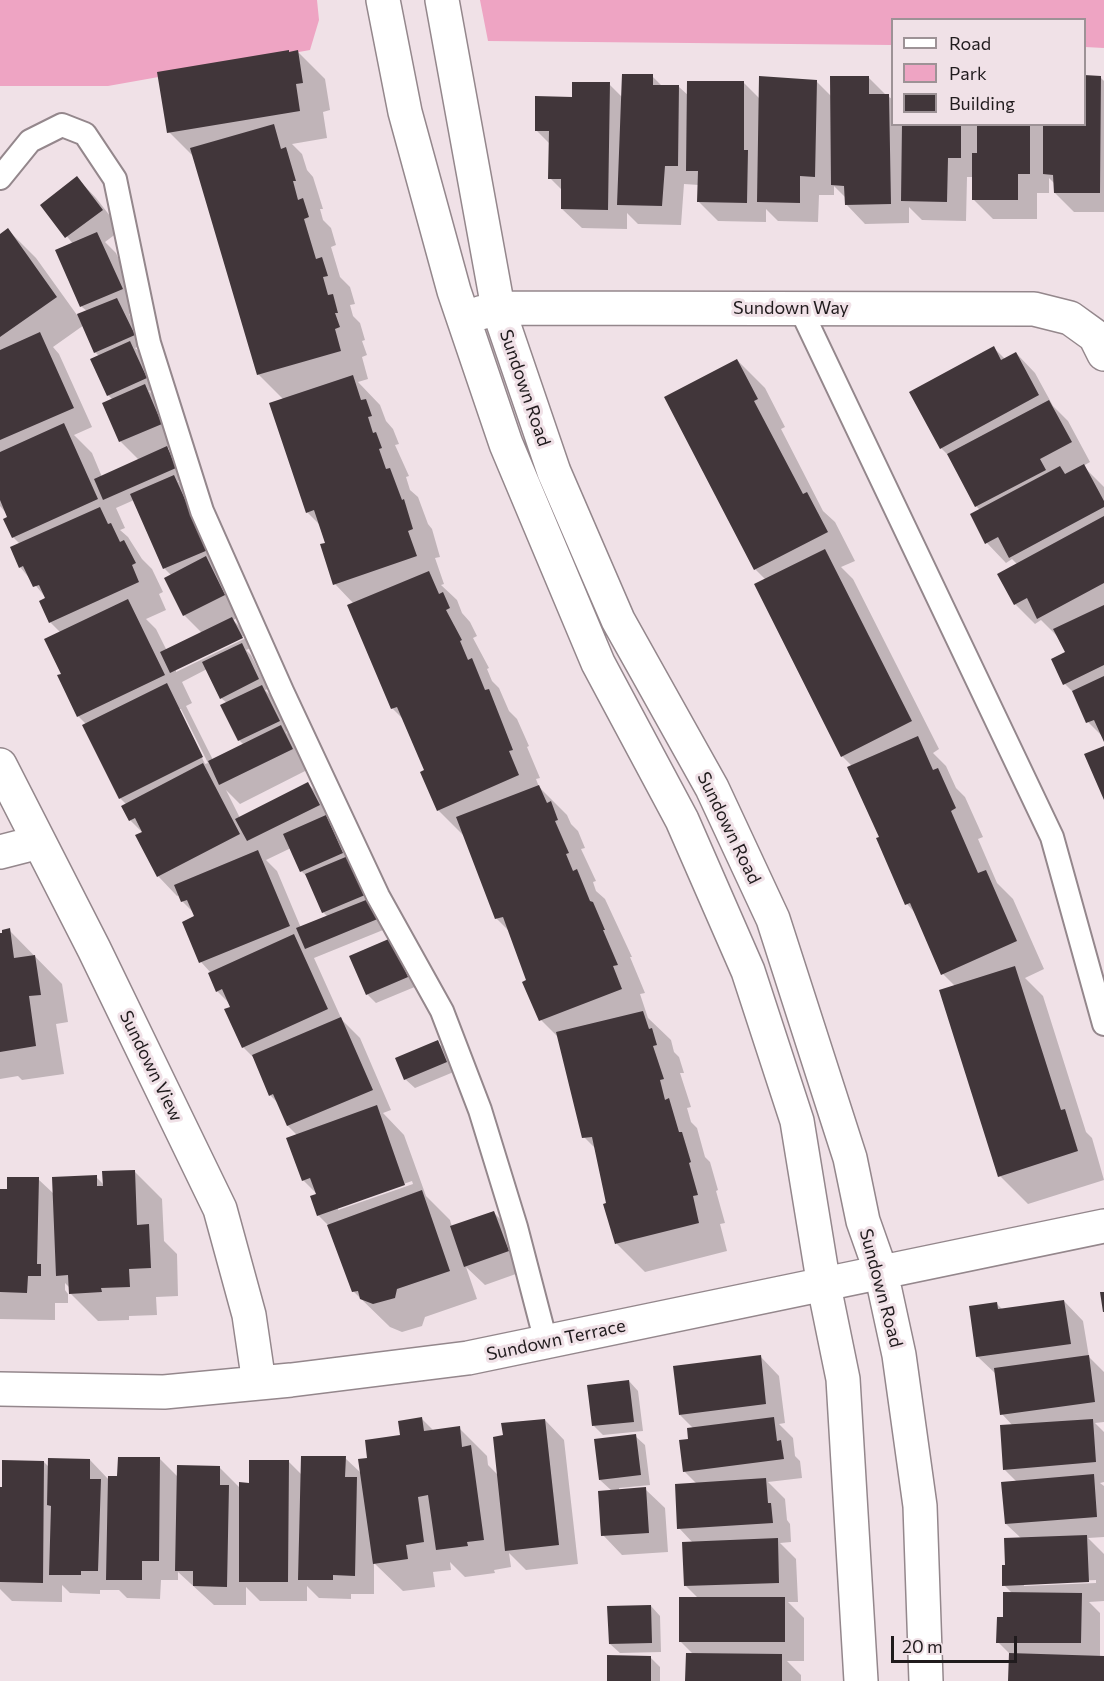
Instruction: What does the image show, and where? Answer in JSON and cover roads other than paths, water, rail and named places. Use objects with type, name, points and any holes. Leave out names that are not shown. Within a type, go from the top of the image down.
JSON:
[{"type":"street","name":"Sundown Road","points":[[382,0],[405,112],[461,317],[506,444],[598,663],[682,820],[748,971],[797,1121],[824,1286],[843,1379],[861,1681]]},
{"type":"street","name":"Sundown Road","points":[[442,0],[498,308],[554,472],[618,620],[712,788],[773,919],[850,1158],[863,1221],[881,1272],[899,1355],[920,1506],[926,1681]]},
{"type":"street","name":"Sundown Way","points":[[461,317],[498,308],[1034,309],[1070,318],[1095,336],[1104,354]]},
{"type":"street","name":"Sundown View","points":[[0,765],[94,950],[220,1209],[249,1315],[259,1383]]},
{"type":"street","points":[[0,852],[39,842]]},
{"type":"street","name":"Sundown Terrace","points":[[0,1389],[164,1392],[468,1358],[824,1286],[1104,1226]]},
{"type":"lane","points":[[0,178],[30,141],[62,125],[85,134],[114,179],[149,344],[201,511],[378,896],[442,1011],[480,1110],[516,1227],[546,1342]]},
{"type":"lane","points":[[800,308],[1052,837],[1104,1024]]}]
